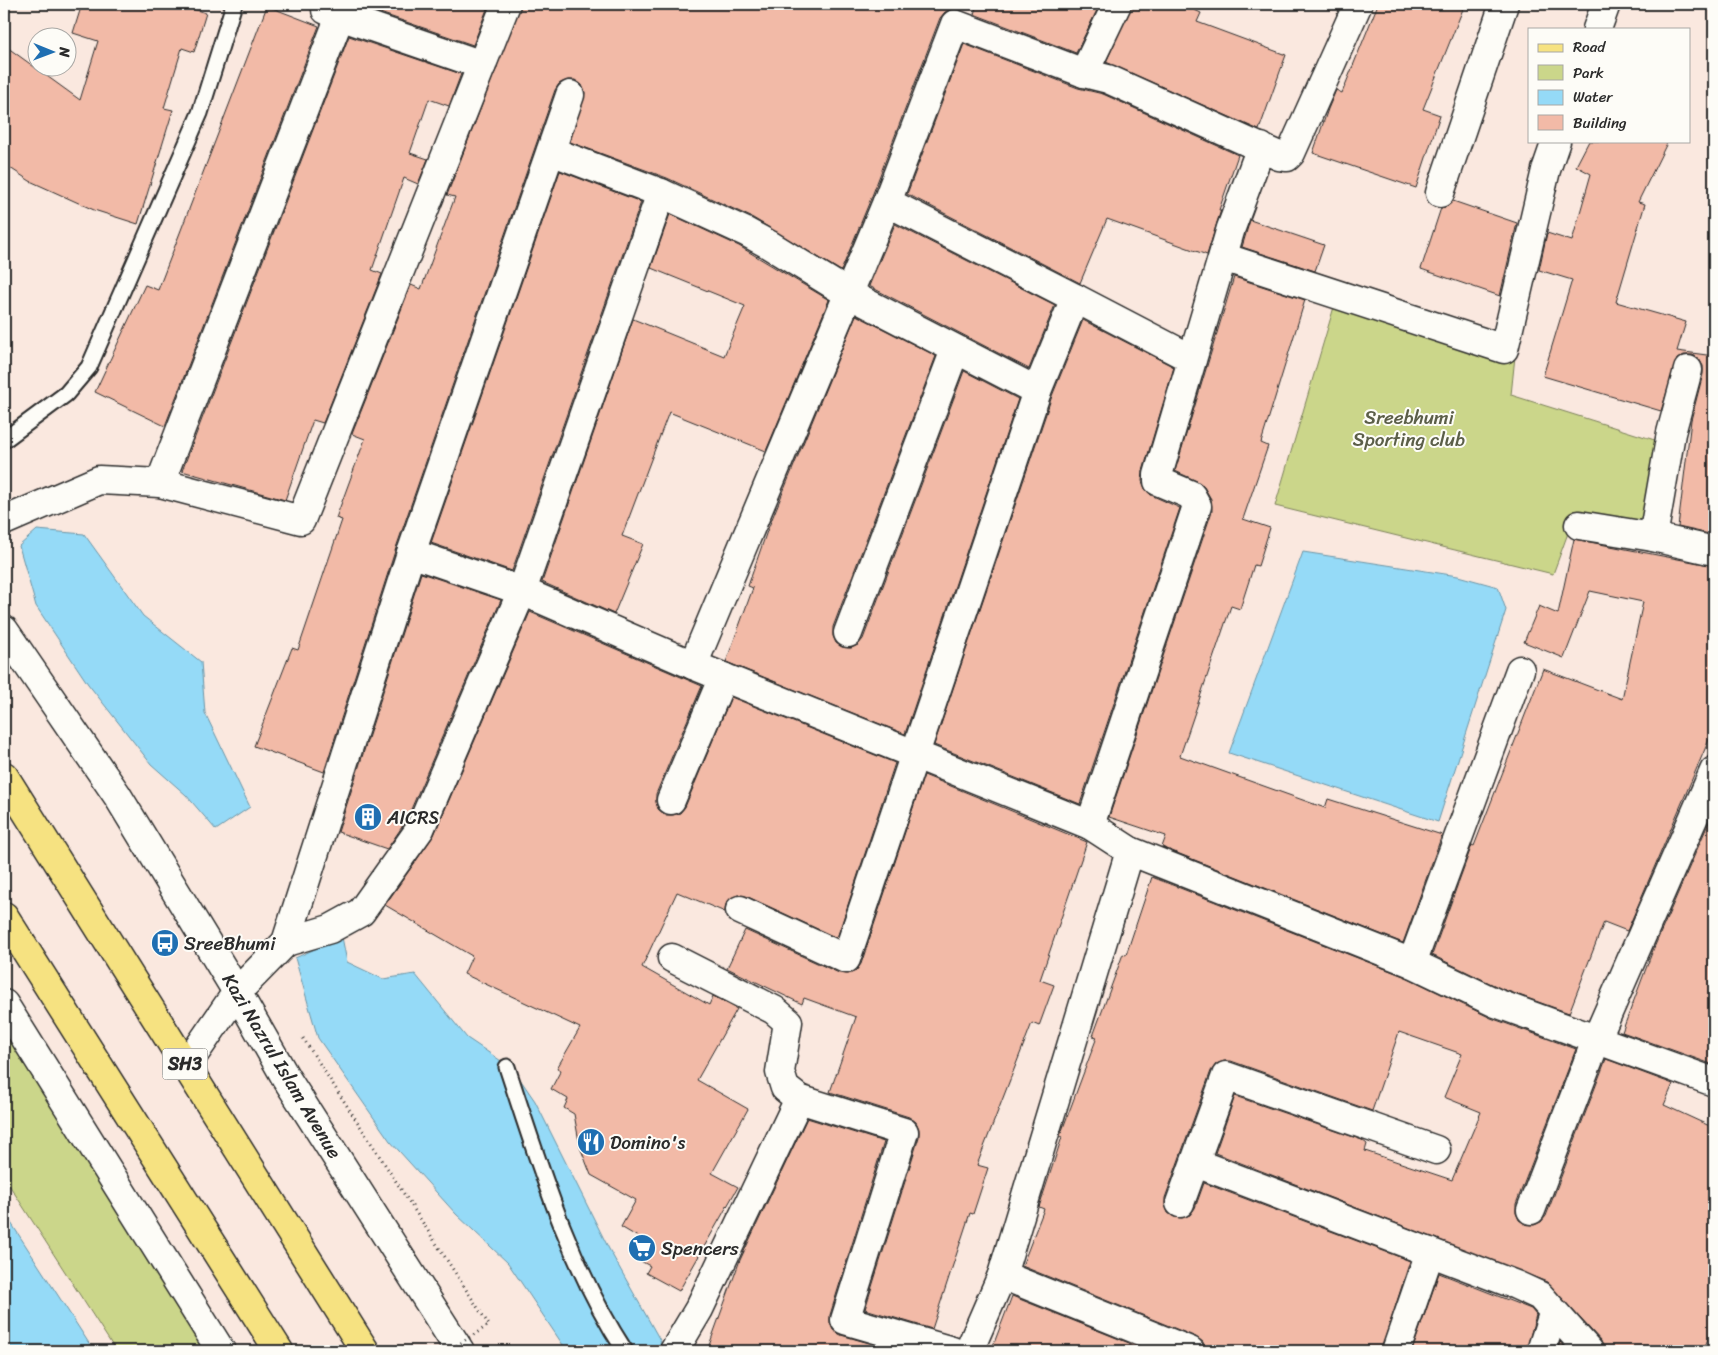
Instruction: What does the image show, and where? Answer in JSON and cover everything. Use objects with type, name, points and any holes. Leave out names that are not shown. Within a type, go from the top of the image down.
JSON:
[{"type":"main road","name":"SH3","points":[[4,776],[366,1351]]},
{"type":"main road","points":[[4,916],[279,1351]]},
{"type":"street","points":[[4,521],[99,480],[160,483],[302,520],[506,4]]},
{"type":"street","points":[[1084,73],[1117,4]]},
{"type":"street","points":[[693,665],[887,202],[955,24],[1084,73],[1108,80],[1279,156],[1287,157],[1291,153],[1358,4]]},
{"type":"street","points":[[1440,194],[1504,4]]},
{"type":"street","points":[[1597,28],[1606,4]]},
{"type":"street","points":[[160,483],[334,10],[482,65]]},
{"type":"street","points":[[186,1066],[237,992],[286,942],[411,553],[570,95]]},
{"type":"street","points":[[1224,257],[1504,349],[1546,170],[1556,142]]},
{"type":"street","points":[[1090,825],[1197,506],[1191,495],[1158,480],[1231,228],[1261,147]]},
{"type":"street","points":[[550,151],[661,194],[768,244],[849,294],[1037,391]]},
{"type":"street","points":[[286,942],[330,929],[361,912],[420,829],[522,591],[661,194]]},
{"type":"street","points":[[887,202],[1192,359]]},
{"type":"street","points":[[740,910],[846,959],[1037,391],[1075,298]]},
{"type":"street","points":[[848,633],[955,350]]},
{"type":"street","points":[[1653,537],[1671,433],[1688,370]]},
{"type":"street","points":[[1579,525],[1653,537],[1714,550]]},
{"type":"street","points":[[411,553],[522,591],[693,665],[1090,825],[1130,851],[1412,963],[1496,1003],[1597,1038],[1714,1082]]},
{"type":"street","name":"Kazi Nazrul Islam Avenue","points":[[4,630],[117,795],[237,992],[286,1078],[460,1351]]},
{"type":"street","points":[[1412,963],[1520,670]]},
{"type":"street","points":[[671,800],[724,677]]},
{"type":"street","points":[[1532,1210],[1597,1038],[1714,771]]},
{"type":"street","points":[[969,1351],[1002,1275],[1130,851]]},
{"type":"street","points":[[672,958],[774,1010],[788,1022],[780,1072],[785,1088],[799,1099],[904,1132],[845,1320],[952,1351]]},
{"type":"street","points":[[4,1004],[221,1351]]},
{"type":"street","points":[[1180,1203],[1226,1076],[1436,1150]]},
{"type":"street","points":[[674,1351],[699,1309],[799,1099]]},
{"type":"street","points":[[1196,1163],[1516,1284],[1540,1296],[1553,1314],[1589,1351]]},
{"type":"street","points":[[1396,1351],[1430,1252]]},
{"type":"street","points":[[1002,1275],[1190,1351]]},
{"type":"street","points":[[1541,1351],[1553,1314]]},
{"type":"lane","points":[[4,440],[66,394],[89,367],[200,113],[234,4]]},
{"type":"lane","points":[[507,1067],[546,1184],[573,1251],[597,1304],[625,1351]]},
{"type":"path","points":[[297,1030],[489,1325],[448,1351]]},
{"type":"green space","name":"Sreebhumi Sporting club","points":[[1339,290],[1517,337],[1511,395],[1661,442],[1647,524],[1575,514],[1553,574],[1275,506]]},
{"type":"green space","points":[[4,991],[229,1351],[116,1351],[4,1177]]},
{"type":"water","points":[[37,530],[84,534],[143,616],[201,662],[205,713],[250,807],[216,830],[186,795],[151,764],[88,684],[36,606],[19,546]]},
{"type":"water","points":[[1303,552],[1458,576],[1498,587],[1506,610],[1438,822],[1229,753]]},
{"type":"water","points":[[342,937],[347,962],[383,979],[415,974],[467,1038],[513,1069],[535,1101],[609,1249],[661,1342],[656,1351],[567,1351],[508,1263],[456,1214],[390,1141],[318,1038],[295,958]]},
{"type":"water","points":[[4,1212],[94,1351],[4,1351]]},
{"type":"building","points":[[82,4],[177,4],[206,13],[194,52],[182,48],[164,108],[173,110],[138,224],[94,210],[30,181],[4,164],[4,45],[28,62],[28,78],[50,78],[80,100],[98,41],[78,35],[78,28],[75,28]]},
{"type":"building","points":[[354,4],[489,4],[473,45]]},
{"type":"building","points":[[521,4],[938,4],[951,9],[940,18],[872,196],[841,271],[753,218],[667,178],[570,142],[585,93],[582,85],[575,80],[567,80],[559,84],[555,90],[396,548],[324,772],[254,746],[292,648],[298,650],[342,520],[336,518],[365,439],[352,434],[411,285],[421,289],[455,197],[447,195]]},
{"type":"building","points":[[977,4],[1100,4],[1076,53],[974,14]]},
{"type":"building","points":[[1132,4],[1182,4],[1201,13],[1197,22],[1286,55],[1259,130],[1106,62]]},
{"type":"building","points":[[1378,4],[1465,4],[1423,109],[1440,115],[1416,188],[1313,153],[1336,90],[1342,93]]},
{"type":"building","points":[[267,6],[319,26],[165,426],[95,392],[145,285],[158,290]]},
{"type":"building","points":[[349,36],[461,74],[449,106],[429,99],[410,153],[428,159],[418,184],[404,178],[372,270],[382,274],[323,423],[313,420],[285,500],[182,471]]},
{"type":"building","points":[[964,44],[1078,88],[1103,94],[1238,155],[1219,210],[1221,210],[1207,255],[1107,219],[1080,283],[907,194]]},
{"type":"building","points":[[1588,142],[1668,142],[1638,202],[1645,204],[1616,302],[1686,322],[1677,351],[1714,356],[1714,535],[1678,527],[1691,420],[1703,374],[1703,366],[1699,359],[1693,355],[1684,355],[1677,359],[1661,411],[1543,376],[1572,280],[1539,270],[1547,233],[1572,241],[1591,174],[1576,166]]},
{"type":"building","points":[[560,171],[641,202],[512,571],[431,543]]},
{"type":"building","points":[[1453,201],[1517,223],[1500,296],[1421,269],[1441,208]]},
{"type":"building","points":[[670,214],[739,246],[829,300],[766,451],[669,412],[622,536],[643,544],[614,614],[542,582],[633,319],[724,356],[745,306],[651,268]]},
{"type":"building","points":[[1250,220],[1324,245],[1315,271],[1242,247]]},
{"type":"building","points":[[895,224],[1055,305],[1029,369],[869,286]]},
{"type":"building","points":[[1234,277],[1305,300],[1261,443],[1268,446],[1243,519],[1270,528],[1258,566],[1254,565],[1240,609],[1231,606],[1180,756],[1325,808],[1328,799],[1442,835],[1403,943],[1162,847],[1166,836],[1109,817],[1212,511],[1211,499],[1204,487],[1197,481],[1175,471]]},
{"type":"building","points":[[856,315],[936,356],[833,627],[833,636],[836,643],[842,647],[851,648],[858,645],[863,639],[964,371],[1018,399],[905,734],[726,662],[753,588],[748,586],[767,531]]},
{"type":"building","points":[[1083,320],[1174,367],[1143,471],[1142,481],[1145,489],[1151,495],[1180,508],[1080,804],[934,745],[1052,396]]},
{"type":"building","points":[[1574,539],[1714,566],[1714,728],[1627,931],[1604,922],[1569,1013],[1502,989],[1432,955],[1472,845],[1474,846],[1543,669],[1622,699],[1643,602],[1590,591],[1564,658],[1524,642],[1539,606],[1558,614]]},
{"type":"building","points":[[421,573],[501,600],[406,821],[387,849],[338,832]]},
{"type":"building","points":[[530,612],[702,686],[656,794],[658,809],[665,815],[680,813],[685,807],[731,697],[895,763],[837,938],[746,896],[738,895],[731,898],[726,904],[725,912],[677,892],[642,967],[709,1005],[713,996],[737,1009],[697,1080],[748,1109],[712,1173],[738,1187],[679,1291],[646,1273],[650,1266],[633,1257],[643,1240],[621,1227],[636,1200],[591,1175],[580,1147],[574,1114],[564,1108],[568,1099],[551,1089],[561,1070],[557,1068],[580,1028],[464,974],[472,956],[385,905],[434,835]]},
{"type":"building","points":[[924,775],[1087,842],[1040,980],[1054,985],[1039,1026],[1032,1023],[977,1165],[988,1168],[973,1214],[970,1213],[932,1329],[865,1309],[919,1137],[919,1129],[916,1122],[909,1117],[830,1092],[856,1017],[804,998],[802,1004],[727,968],[745,930],[839,973],[848,974],[856,971],[861,964]]},
{"type":"building","points":[[1709,822],[1714,824],[1714,1065],[1622,1032],[1653,950]]},
{"type":"building","points":[[1152,877],[1406,977],[1491,1018],[1576,1049],[1516,1204],[1516,1213],[1519,1220],[1525,1224],[1534,1225],[1541,1222],[1546,1216],[1606,1059],[1673,1084],[1664,1105],[1714,1128],[1714,1325],[1703,1351],[1604,1351],[1601,1341],[1547,1282],[1215,1153],[1235,1096],[1362,1140],[1367,1144],[1365,1151],[1452,1180],[1481,1112],[1444,1097],[1462,1054],[1399,1032],[1372,1111],[1231,1061],[1216,1064],[1211,1071],[1165,1198],[1168,1213],[1174,1217],[1182,1218],[1190,1215],[1195,1208],[1204,1183],[1410,1261],[1381,1351],[1205,1351],[1203,1342],[1196,1337],[1022,1266],[1044,1209],[1039,1207],[1062,1137],[1060,1136],[1097,1037],[1093,1036],[1123,954],[1126,955]]},
{"type":"building","points":[[807,1118],[884,1142],[830,1315],[830,1323],[833,1330],[841,1335],[897,1351],[707,1351],[740,1260]]},
{"type":"building","points":[[1439,1273],[1531,1309],[1536,1315],[1526,1351],[1412,1351]]},
{"type":"building","points":[[1012,1296],[1149,1351],[991,1351]]},
{"type":"building","points":[[1560,1342],[1568,1351],[1557,1351]]},
{"type":"place","name":"AICRS","points":[[368,817]]},
{"type":"place","name":"SreeBhumi","points":[[165,943]]},
{"type":"place","name":"Domino's","points":[[591,1142]]},
{"type":"place","name":"Spencers","points":[[642,1248]]}]
